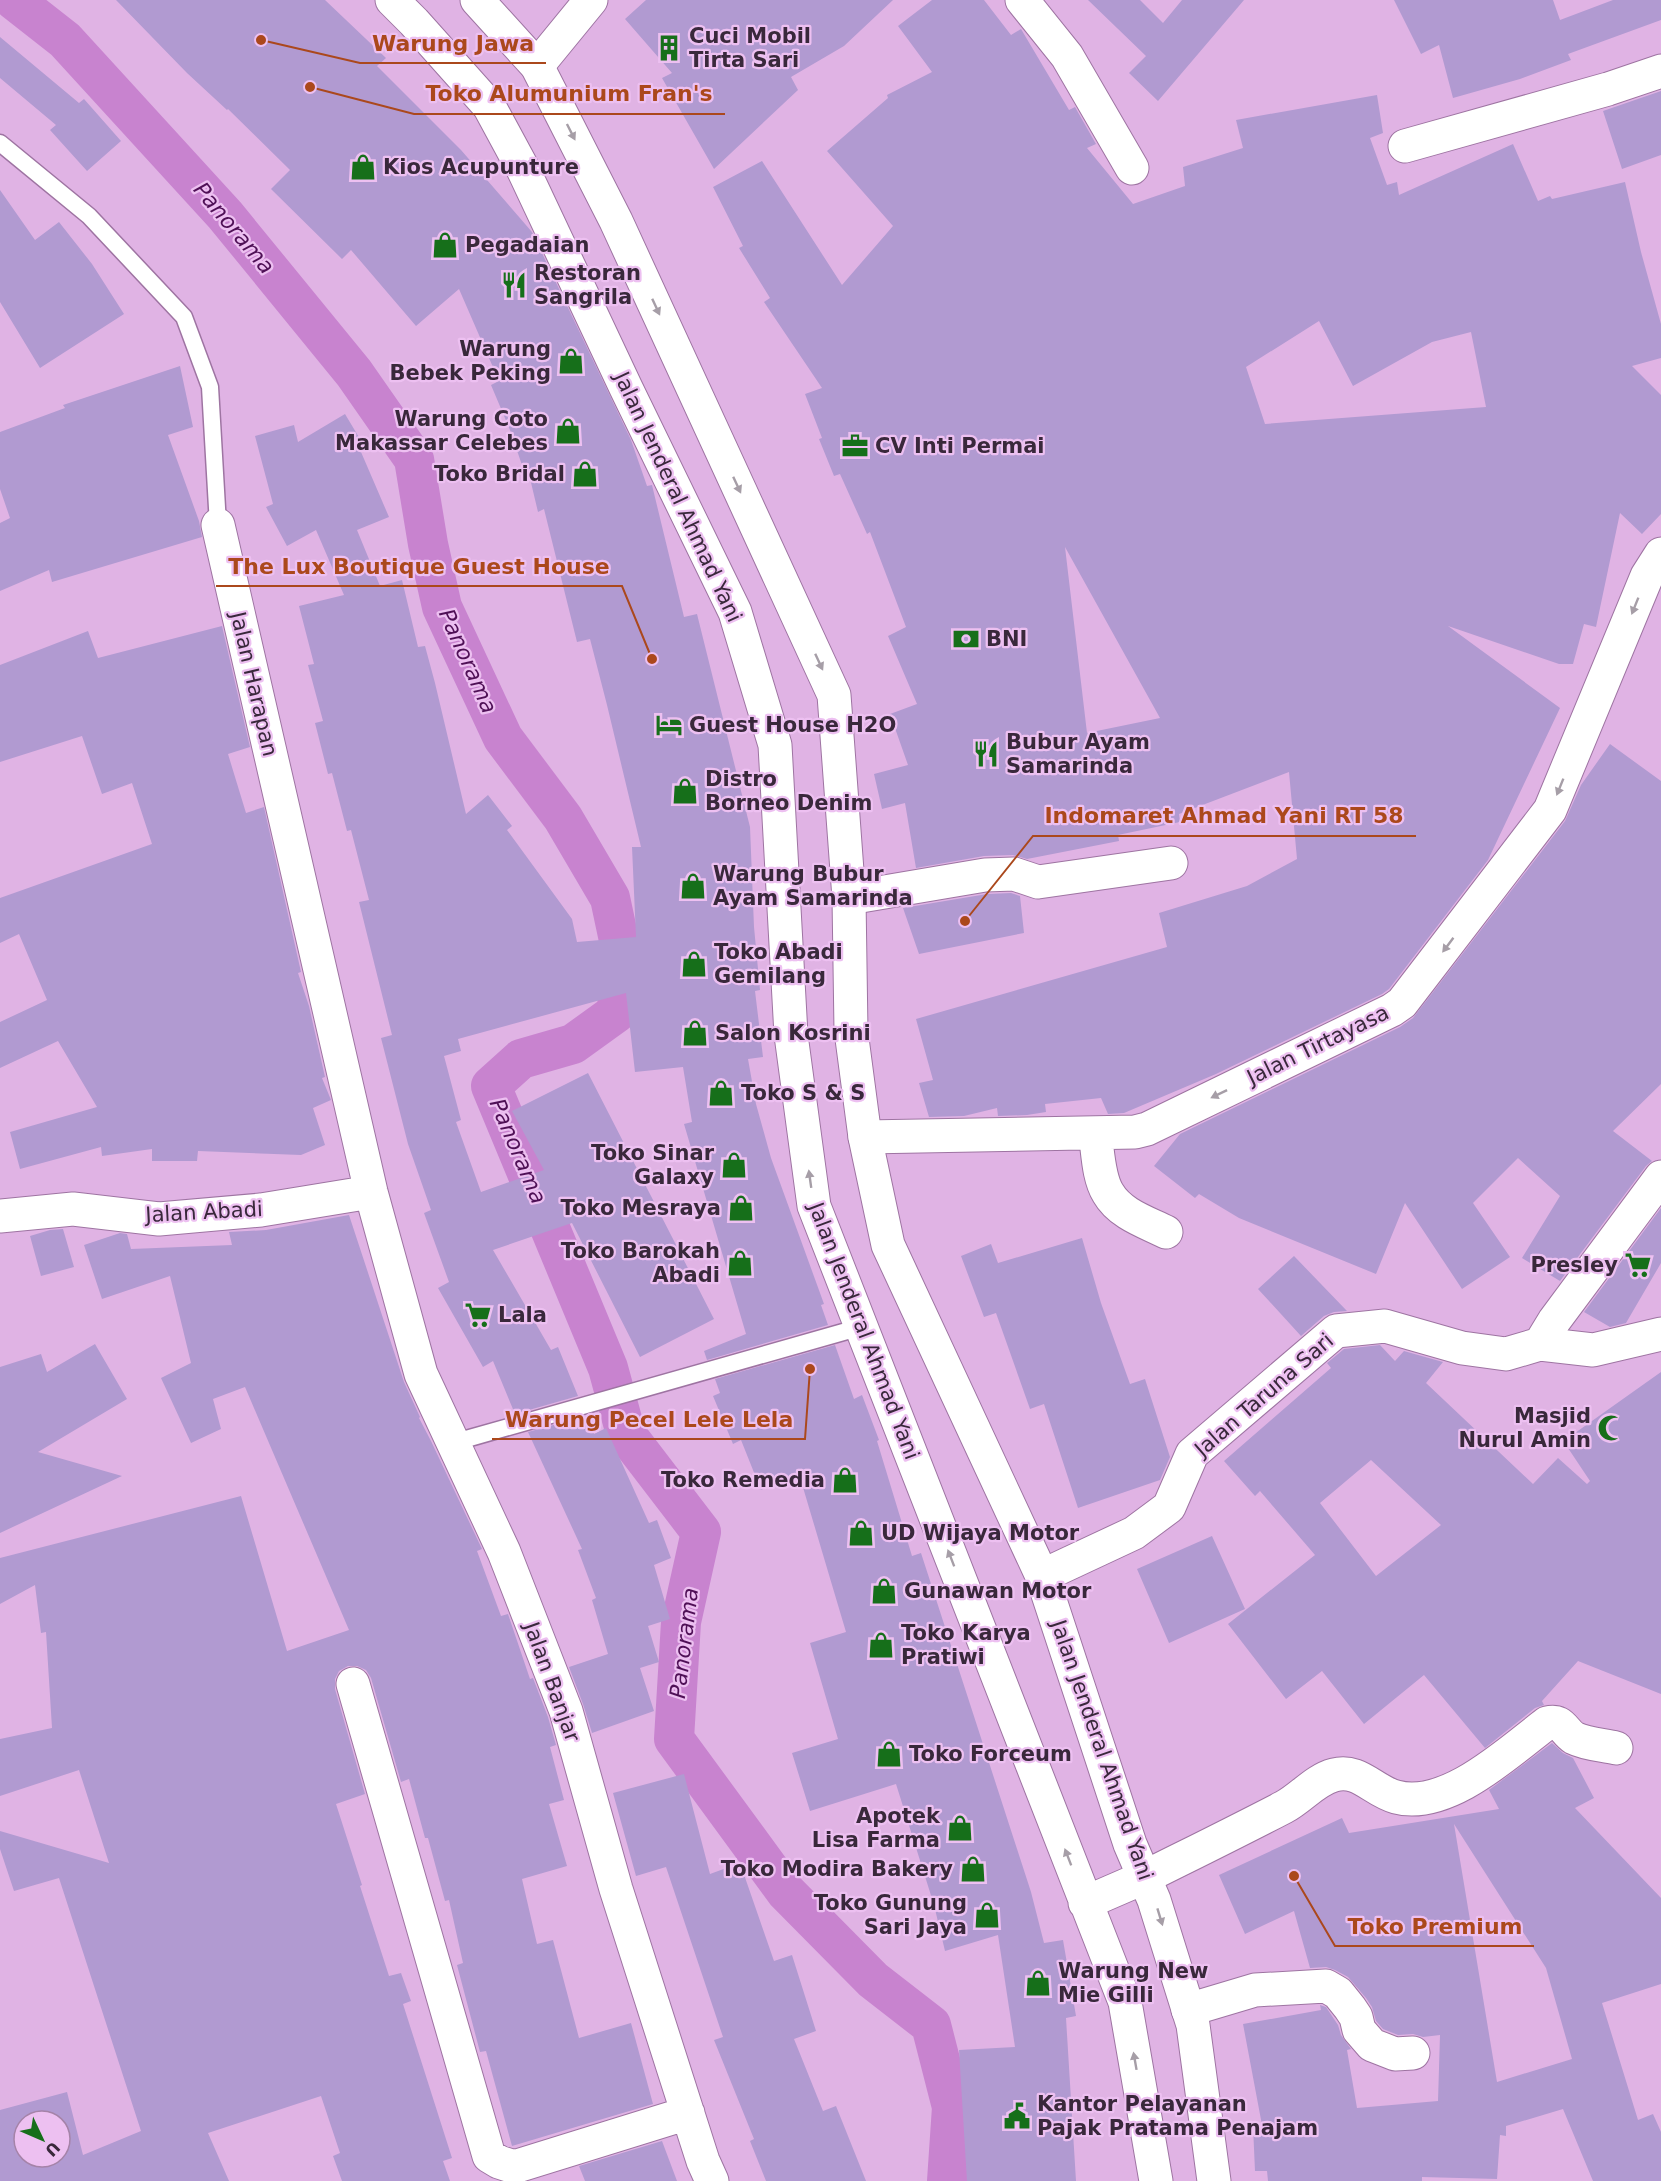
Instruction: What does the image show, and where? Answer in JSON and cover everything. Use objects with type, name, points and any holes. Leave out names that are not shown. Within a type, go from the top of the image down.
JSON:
[{"type":"street","name":"Jalan Jenderal Ahmad Yani","points":[[392,0],[489,106],[522,167],[735,612],[775,745],[791,1035],[814,1206],[1125,2002],[1156,2181]]},
{"type":"street","name":"Jalan Jenderal Ahmad Yani","points":[[477,0],[537,66],[616,221],[834,695],[849,898],[851,1031],[865,1137],[888,1245],[1042,1576],[1130,1844],[1154,1900],[1193,2025],[1214,2181]]},
{"type":"street","points":[[537,66],[591,0]]},
{"type":"street","points":[[1022,0],[1067,56],[1132,168]]},
{"type":"street","points":[[1405,146],[1608,89],[1661,71]]},
{"type":"street","name":"Jalan Harapan","points":[[218,525],[371,1192]]},
{"type":"street","name":"Jalan Tirtayasa","points":[[865,1137],[1135,1132],[1147,1129],[1402,1003],[1550,810],[1647,576],[1661,554]]},
{"type":"street","points":[[849,898],[985,875],[1014,874],[1038,882],[1171,863]]},
{"type":"street","points":[[1095,1133],[1107,1193],[1128,1214],[1166,1232]]},
{"type":"street","points":[[1661,1177],[1554,1321],[1540,1344],[1593,1350],[1661,1334]]},
{"type":"street","name":"Jalan Abadi","points":[[0,1216],[73,1209],[159,1219],[261,1210],[371,1192]]},
{"type":"street","name":"Jalan Banjar","points":[[371,1192],[421,1374],[504,1552],[566,1711],[616,1889],[688,2114],[712,2181]]},
{"type":"street","name":"Jalan Taruna Sari","points":[[1042,1576],[1134,1533],[1169,1507],[1192,1454],[1336,1331],[1385,1326],[1462,1348],[1506,1354],[1540,1344]]},
{"type":"street","points":[[353,1684],[489,2156],[514,2167],[688,2114]]},
{"type":"street","points":[[1086,1903],[1145,1877],[1287,1806],[1324,1779],[1336,1775],[1347,1773],[1359,1776],[1378,1789],[1396,1797],[1407,1799],[1436,1796],[1459,1787],[1491,1766],[1547,1722],[1555,1721],[1562,1725],[1573,1738],[1616,1748]]},
{"type":"street","points":[[1188,2010],[1255,1990],[1326,1986],[1338,1993],[1350,2008],[1356,2017],[1359,2030],[1372,2045],[1395,2054],[1413,2053]]},
{"type":"lane","name":"Jalan Harapan","points":[[0,143],[90,216],[184,317],[210,387],[218,525]]},
{"type":"lane","points":[[452,1443],[861,1327]]},
{"type":"building","points":[[116,0],[325,0],[386,58],[377,66],[461,150],[532,232],[631,440],[647,486],[652,485],[684,617],[697,614],[750,827],[754,927],[760,990],[755,991],[763,1057],[748,1059],[756,1104],[771,1158],[824,1304],[821,1305],[828,1325],[707,1360],[704,1351],[746,1334],[684,1124],[692,1122],[683,1067],[635,1072],[626,993],[458,1039],[461,1051],[444,1056],[461,1120],[456,1122],[481,1192],[544,1170],[512,1111],[588,1073],[714,1319],[640,1357],[572,1223],[493,1250],[551,1350],[558,1347],[578,1396],[515,1414],[493,1361],[483,1367],[438,1288],[449,1282],[424,1213],[431,1210],[408,1144],[381,1038],[392,1035],[359,902],[369,900],[351,830],[347,831],[332,773],[328,774],[315,723],[323,721],[308,665],[314,664],[299,606],[344,595],[316,530],[287,546],[266,507],[273,504],[255,436],[294,425],[298,442],[345,414],[366,449],[361,452],[389,517],[357,530],[380,586],[402,580],[418,647],[425,646],[466,814],[488,795],[512,826],[507,830],[572,919],[577,942],[636,937],[632,847],[641,847],[607,705],[590,639],[577,642],[544,509],[538,512],[528,470],[524,471],[491,385],[499,381],[459,289],[416,326],[351,250],[342,259],[271,189],[290,170],[228,109],[187,73]]},
{"type":"building","points":[[646,0],[893,0],[844,46],[791,77],[798,90],[714,169],[662,78],[672,73],[625,19]]},
{"type":"building","points":[[932,0],[984,0],[1011,35],[1021,29],[1069,110],[1075,107],[1096,144],[1087,148],[1133,204],[1185,186],[1183,167],[1243,148],[1236,120],[1377,95],[1383,133],[1370,138],[1387,185],[1397,182],[1399,195],[1513,144],[1538,201],[1550,196],[1552,199],[1625,182],[1661,324],[1661,358],[1632,366],[1661,395],[1661,514],[1642,534],[1620,513],[1596,627],[1584,624],[1573,664],[1559,664],[1448,626],[1560,708],[1488,860],[1389,989],[1382,994],[1216,1074],[1124,1113],[1108,1114],[1101,1098],[1045,1104],[1046,1112],[1027,1115],[998,1116],[997,1108],[964,1116],[929,1117],[919,1083],[933,1080],[916,1019],[1167,947],[1159,913],[1247,886],[1297,859],[1289,772],[1179,814],[1180,822],[1118,835],[1119,841],[1027,859],[1013,855],[984,856],[916,868],[905,803],[882,809],[874,774],[908,765],[890,714],[917,704],[888,636],[906,627],[870,532],[867,534],[840,474],[834,476],[819,439],[822,438],[805,394],[822,388],[764,302],[770,298],[739,248],[743,246],[713,187],[762,161],[842,285],[893,226],[827,151],[888,98],[887,95],[932,72],[898,26]],"holes":[[[1319,321],[1353,386],[1432,342],[1471,332],[1486,407],[1265,424],[1246,367]],[[1065,547],[1160,718],[1087,733]]]},
{"type":"building","points":[[1088,0],[1140,0],[1163,23],[1182,0],[1244,0],[1158,101],[1129,73],[1146,56]]},
{"type":"building","points":[[1394,0],[1553,0],[1560,20],[1613,0],[1661,0],[1661,20],[1568,54],[1571,60],[1520,79],[1453,98],[1439,45],[1421,54]]},
{"type":"building","points":[[0,37],[79,103],[84,99],[121,141],[87,171],[50,130],[56,125],[0,78]]},
{"type":"building","points":[[1661,91],[1661,155],[1622,169],[1603,111]]},
{"type":"building","points":[[0,190],[35,240],[59,222],[92,264],[124,314],[40,368],[0,302]]},
{"type":"building","points":[[180,366],[193,427],[168,435],[199,521],[202,537],[52,582],[49,570],[0,591],[0,523],[10,518],[0,489],[0,432],[65,408],[63,405]]},
{"type":"building","points":[[222,626],[250,747],[228,754],[246,813],[264,807],[301,972],[298,973],[309,1006],[325,1077],[322,1078],[331,1100],[313,1108],[325,1145],[301,1155],[198,1151],[197,1161],[152,1161],[152,1149],[102,1156],[101,1147],[20,1169],[10,1132],[97,1107],[58,1041],[0,1068],[0,1022],[47,1000],[19,934],[0,943],[0,898],[152,844],[132,783],[102,794],[82,736],[0,762],[0,665],[88,631],[98,658]]},
{"type":"building","points":[[1610,744],[1661,781],[1661,1084],[1613,1131],[1652,1161],[1560,1281],[1522,1258],[1560,1196],[1518,1158],[1473,1203],[1510,1257],[1462,1289],[1405,1203],[1376,1274],[1239,1218],[1199,1194],[1195,1198],[1154,1166],[1180,1134],[1400,1027],[1413,1018],[1565,821],[1581,785]]},
{"type":"building","points":[[1011,893],[1020,896],[1024,933],[919,954],[903,908],[987,894]]},
{"type":"building","points":[[1661,1208],[1661,1263],[1626,1323],[1610,1327],[1584,1312]]},
{"type":"building","points":[[349,1215],[404,1382],[482,1549],[477,1551],[501,1616],[508,1614],[530,1679],[533,1678],[548,1717],[556,1745],[550,1747],[564,1800],[549,1804],[567,1866],[522,1879],[537,1944],[553,1940],[579,2038],[631,2023],[653,2104],[512,2146],[486,2051],[480,2052],[457,1965],[463,1963],[449,1900],[445,1901],[409,1779],[401,1782],[371,1678],[366,1670],[357,1666],[348,1666],[339,1671],[335,1679],[335,1689],[365,1794],[336,1804],[389,1976],[401,1973],[411,2001],[403,2004],[452,2158],[443,2161],[450,2181],[342,2181],[333,2156],[340,2153],[321,2096],[208,2133],[229,2181],[0,2181],[0,2110],[67,2092],[71,2109],[12,2109],[12,2169],[72,2169],[72,2112],[83,2155],[141,2131],[59,1878],[14,1891],[0,1849],[0,1831],[109,1863],[79,1770],[0,1796],[0,1739],[52,1728],[46,1632],[41,1633],[35,1585],[0,1604],[0,1558],[241,1496],[287,1651],[349,1630],[245,1387],[213,1399],[221,1429],[191,1443],[161,1378],[191,1363],[170,1276],[102,1299],[84,1245],[120,1233],[127,1234],[131,1249],[232,1245],[229,1232],[266,1230]]},
{"type":"building","points":[[63,1229],[74,1267],[41,1276],[30,1236]]},
{"type":"building","points":[[1082,1238],[1101,1303],[1130,1384],[1145,1379],[1170,1457],[1160,1480],[1078,1508],[1044,1404],[1030,1409],[996,1313],[984,1317],[961,1256],[991,1244],[998,1263]]},
{"type":"building","points":[[1294,1256],[1347,1311],[1324,1316],[1301,1336],[1258,1289]]},
{"type":"building","points":[[95,1344],[127,1399],[38,1452],[122,1476],[0,1533],[0,1367],[41,1354],[47,1372]]},
{"type":"building","points":[[835,1345],[854,1399],[862,1395],[879,1440],[877,1441],[912,1556],[921,1553],[1031,1892],[1044,1943],[1063,1940],[1076,2016],[1066,2018],[1076,2181],[967,2181],[959,2050],[1015,2047],[998,1935],[945,1951],[934,1905],[896,1784],[810,1811],[792,1753],[838,1739],[810,1643],[846,1632],[799,1474],[761,1490],[741,1440],[733,1444],[713,1396],[720,1393],[715,1379]]},
{"type":"building","points":[[1380,1345],[1395,1361],[1404,1351],[1443,1362],[1426,1383],[1533,1484],[1558,1458],[1587,1484],[1590,1481],[1568,1448],[1579,1437],[1575,1433],[1661,1372],[1661,1694],[1578,1661],[1542,1701],[1544,1705],[1535,1708],[1485,1748],[1424,1675],[1364,1724],[1322,1671],[1286,1699],[1228,1624],[1315,1555],[1260,1491],[1255,1496],[1224,1461],[1331,1368],[1327,1363],[1344,1349]],"holes":[[[1371,1460],[1441,1525],[1376,1576],[1320,1503]]]},
{"type":"building","points":[[586,1416],[594,1434],[606,1428],[649,1523],[657,1520],[671,1558],[654,1565],[670,1619],[648,1626],[659,1662],[640,1668],[654,1711],[592,1733],[569,1667],[608,1654],[592,1600],[596,1598],[578,1550],[582,1549],[528,1432]]},
{"type":"building","points":[[1212,1536],[1245,1609],[1169,1643],[1137,1569]]},
{"type":"building","points":[[1552,1743],[1573,1758],[1594,1798],[1575,1808],[1661,1898],[1661,1984],[1602,2003],[1638,2120],[1653,2114],[1661,2132],[1661,2181],[1593,2181],[1563,2109],[1506,2126],[1506,2136],[1500,2135],[1497,2179],[1422,2177],[1422,2181],[1268,2181],[1267,2171],[1255,2171],[1253,2126],[1262,2125],[1243,2024],[1321,2010],[1320,2005],[1326,2007],[1351,2049],[1347,2050],[1357,2108],[1438,2101],[1440,2035],[1423,2037],[1413,2034],[1398,2035],[1383,2029],[1376,2021],[1372,2007],[1366,1998],[1348,1977],[1326,1967],[1310,1968],[1294,1911],[1245,1934],[1219,1875],[1342,1818],[1349,1833],[1499,1809],[1489,1790]],"holes":[[[1454,1824],[1546,1968],[1572,2059],[1497,2082]]]},
{"type":"building","points":[[684,1774],[710,1874],[740,1863],[774,1961],[792,1955],[816,2031],[794,2039],[823,2111],[836,2106],[866,2181],[766,2181],[750,2141],[754,2139],[714,2040],[723,2037],[666,1867],[636,1876],[613,1793]]},
{"type":"building","points":[[662,2141],[677,2181],[585,2181],[579,2166]]},
{"type":"waterway","name":"Panorama","points":[[14,0],[65,40],[225,215],[354,373],[414,459],[428,544],[442,607],[503,738],[563,818],[610,898],[623,959],[616,1013],[573,1044],[521,1059],[491,1086],[608,1368],[626,1434],[701,1532],[681,1622],[674,1739],[786,1892],[873,1980],[931,2025],[952,2107],[947,2181]]},
{"type":"place","name":"Warung Jawa","points":[[261,40]]},
{"type":"place","name":"Cuci Mobil Tirta Sari","points":[[669,48]]},
{"type":"place","name":"Toko Alumunium Fran's","points":[[310,87]]},
{"type":"place","name":"Kios Acupunture","points":[[363,167]]},
{"type":"place","name":"Pegadaian","points":[[445,245]]},
{"type":"place","name":"Restoran Sangrila","points":[[514,285]]},
{"type":"place","name":"Warung Bebek Peking","points":[[571,361]]},
{"type":"place","name":"Warung Coto Makassar Celebes","points":[[568,431]]},
{"type":"place","name":"CV Inti Permai","points":[[855,446]]},
{"type":"place","name":"Toko Bridal","points":[[585,474]]},
{"type":"place","name":"BNI","points":[[966,639]]},
{"type":"place","name":"The Lux Boutique Guest House","points":[[652,659]]},
{"type":"place","name":"Guest House H2O","points":[[669,725]]},
{"type":"place","name":"Bubur Ayam Samarinda","points":[[986,754]]},
{"type":"place","name":"Distro Borneo Denim","points":[[685,791]]},
{"type":"place","name":"Warung Bubur Ayam Samarinda","points":[[693,886]]},
{"type":"place","name":"Indomaret Ahmad Yani RT 58","points":[[965,921]]},
{"type":"place","name":"Toko Abadi Gemilang","points":[[694,964]]},
{"type":"place","name":"Salon Kosrini","points":[[695,1033]]},
{"type":"place","name":"Toko S & S","points":[[721,1093]]},
{"type":"place","name":"Toko Sinar Galaxy","points":[[734,1165]]},
{"type":"place","name":"Toko Mesraya","points":[[741,1208]]},
{"type":"place","name":"Toko Barokah Abadi","points":[[740,1263]]},
{"type":"place","name":"Presley","points":[[1638,1265]]},
{"type":"place","name":"Lala","points":[[478,1315]]},
{"type":"place","name":"Warung Pecel Lele Lela","points":[[810,1369]]},
{"type":"place","name":"Masjid Nurul Amin","points":[[1611,1428]]},
{"type":"place","name":"Toko Remedia","points":[[845,1480]]},
{"type":"place","name":"UD Wijaya Motor","points":[[861,1533]]},
{"type":"place","name":"Gunawan Motor","points":[[884,1591]]},
{"type":"place","name":"Toko Karya Pratiwi","points":[[881,1645]]},
{"type":"place","name":"Toko Forceum","points":[[889,1754]]},
{"type":"place","name":"Apotek Lisa Farma","points":[[960,1828]]},
{"type":"place","name":"Toko Modira Bakery","points":[[973,1869]]},
{"type":"place","name":"Toko Premium","points":[[1294,1876]]},
{"type":"place","name":"Toko Gunung Sari Jaya","points":[[987,1915]]},
{"type":"place","name":"Warung New Mie Gilli","points":[[1038,1983]]},
{"type":"place","name":"Kantor Pelayanan Pajak Pratama Penajam","points":[[1017,2116]]}]
